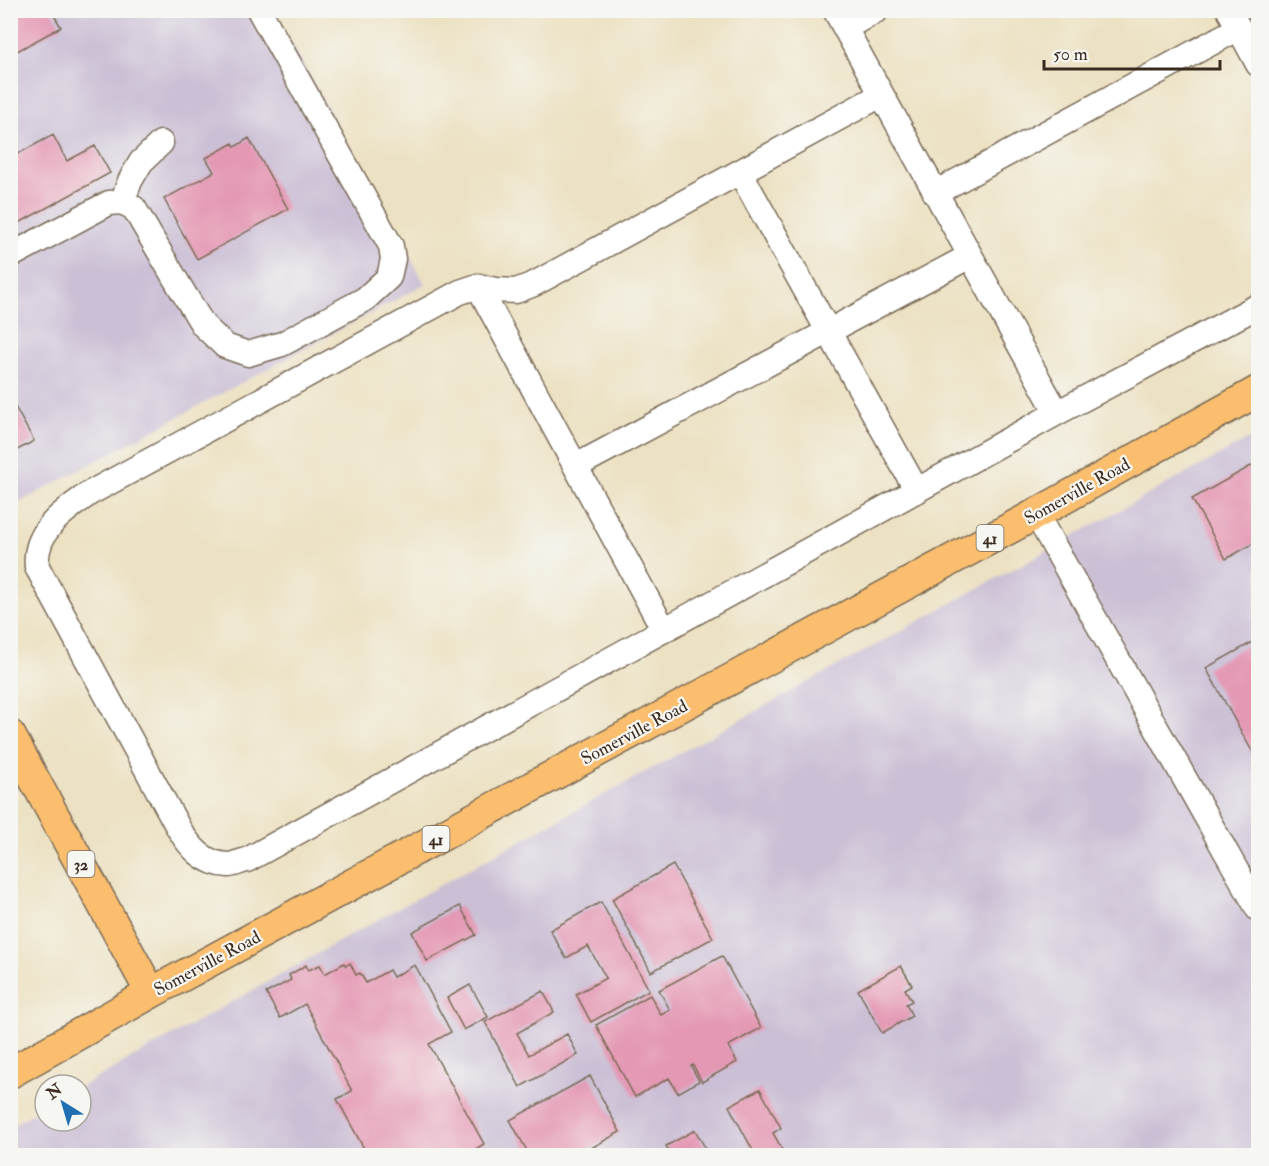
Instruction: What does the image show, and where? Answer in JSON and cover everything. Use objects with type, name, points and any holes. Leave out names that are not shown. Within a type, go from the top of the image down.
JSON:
[{"type":"main road","name":"Somerville Road","points":[[10,1073],[151,993],[1258,391]]},
{"type":"main road","name":"32","points":[[10,735],[151,993]]},
{"type":"street","points":[[10,256],[109,203],[122,202],[134,208],[203,325],[225,346],[248,354],[282,344],[355,305],[365,299],[388,277],[393,259],[390,246],[260,10]]},
{"type":"street","points":[[877,10],[840,19],[1057,414]]},
{"type":"street","points":[[935,193],[1234,19],[1258,64]]},
{"type":"street","points":[[881,95],[534,284],[516,291],[478,286],[460,292],[90,493],[58,517],[42,537],[36,557],[37,567],[193,850],[203,858],[216,863],[230,865],[247,860],[1057,414],[1258,306]]},
{"type":"street","points":[[122,202],[129,181],[141,162],[161,143]]},
{"type":"street","points":[[740,172],[917,491]]},
{"type":"street","points":[[576,466],[970,256]]},
{"type":"street","points":[[478,286],[664,630]]},
{"type":"street","points":[[1036,513],[1258,909]]},
{"type":"shaded area","points":[[10,11],[273,11],[425,284],[11,507]]},
{"type":"shaded area","points":[[1258,434],[1258,1155],[11,1156],[10,1126],[33,1114],[33,1133],[93,1133],[93,1080],[388,914]]},
{"type":"building","points":[[10,10],[51,10],[61,27],[10,55]]},
{"type":"building","points":[[53,135],[67,161],[95,146],[110,173],[10,228],[10,158]]},
{"type":"building","points":[[249,138],[288,209],[197,259],[164,199],[214,172],[206,158],[233,143],[235,147]]},
{"type":"building","points":[[10,398],[34,441],[10,454]]},
{"type":"building","points":[[1258,462],[1258,541],[1226,559],[1192,499]]},
{"type":"building","points":[[1258,639],[1258,762],[1206,668]]},
{"type":"building","points":[[673,865],[713,938],[651,972],[612,899]]},
{"type":"building","points":[[601,902],[649,990],[591,1022],[576,994],[606,978],[588,946],[566,958],[550,930]]},
{"type":"building","points":[[460,906],[476,935],[427,961],[412,932]]},
{"type":"building","points":[[722,956],[761,1028],[728,1046],[737,1062],[702,1082],[693,1065],[691,1066],[699,1081],[678,1093],[669,1078],[635,1097],[596,1025],[650,995],[661,1015],[670,1010],[659,990]]},
{"type":"building","points":[[344,963],[346,966],[350,963],[356,975],[360,973],[366,983],[389,970],[393,977],[415,965],[451,1032],[429,1044],[484,1144],[464,1156],[368,1156],[337,1099],[352,1091],[305,1004],[280,1018],[266,993],[291,980],[289,975],[306,965],[308,970],[320,965],[325,974]]},
{"type":"building","points":[[901,966],[912,985],[905,989],[912,1001],[906,1004],[912,1016],[882,1033],[858,990]]},
{"type":"building","points":[[470,985],[488,1017],[464,1030],[447,998]]},
{"type":"building","points":[[543,991],[554,1012],[517,1033],[529,1055],[567,1034],[578,1055],[520,1087],[485,1022]]},
{"type":"building","points":[[590,1076],[620,1132],[577,1156],[530,1156],[510,1120]]},
{"type":"building","points":[[760,1089],[781,1128],[773,1133],[782,1149],[769,1156],[756,1156],[729,1106]]},
{"type":"building","points":[[695,1130],[710,1156],[672,1156],[666,1146]]}]
